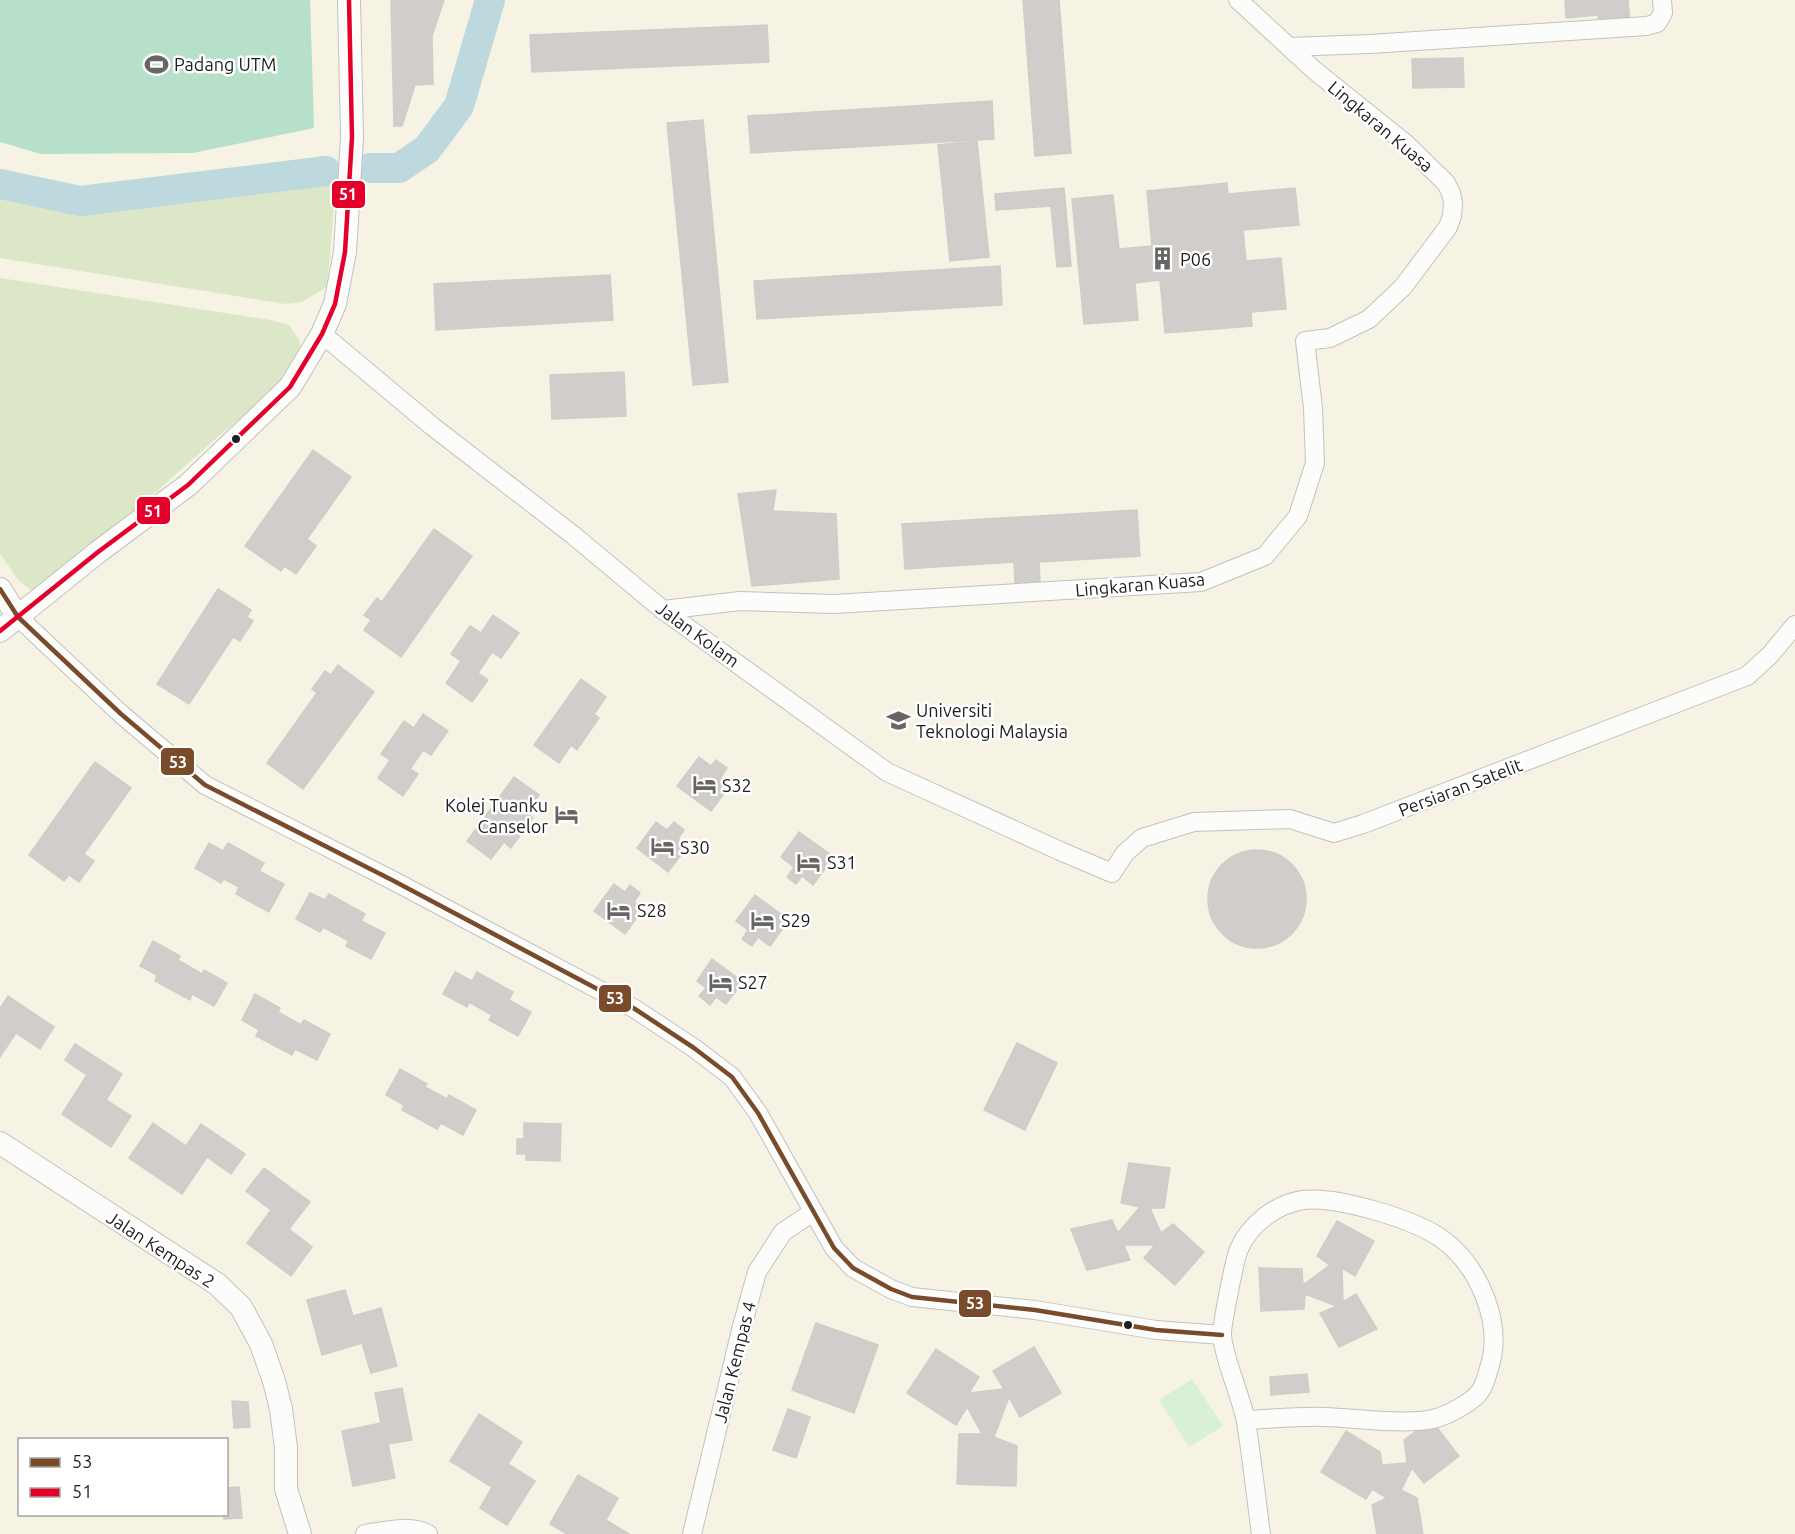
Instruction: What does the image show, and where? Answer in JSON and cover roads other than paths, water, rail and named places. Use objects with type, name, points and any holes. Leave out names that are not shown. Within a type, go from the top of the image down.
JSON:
[{"type":"street","points":[[0,632],[98,552],[188,485],[290,387],[322,334],[335,304],[345,252],[352,137],[349,0]]},
{"type":"street","name":"Lingkaran Kuasa","points":[[663,610],[740,602],[834,604],[1201,582],[1265,556],[1298,516],[1315,463],[1313,408],[1305,341],[1330,338],[1369,320],[1403,287],[1448,227],[1452,210],[1451,193],[1446,183],[1405,142],[1314,70],[1238,0]]},
{"type":"street","points":[[1288,47],[1647,26],[1657,23],[1663,13],[1662,0]]},
{"type":"street","name":"Jalan Kolam","points":[[322,334],[432,426],[573,536],[663,610],[887,772],[1112,873]]},
{"type":"street","points":[[0,589],[18,617],[121,714],[205,785],[484,928],[635,1009],[694,1048],[732,1077],[758,1113],[834,1248],[853,1268],[891,1289],[912,1297],[1035,1310],[1156,1330],[1222,1335]]},
{"type":"street","name":"Persiaran Satelit","points":[[1112,873],[1125,853],[1143,838],[1194,822],[1290,819],[1329,833],[1363,824],[1748,676],[1770,655],[1795,625]]},
{"type":"street","name":"Jalan Kempas 2","points":[[0,1143],[217,1284],[241,1307],[261,1344],[274,1381],[281,1409],[286,1448],[286,1489],[300,1534]]},
{"type":"street","points":[[1246,1420],[1322,1417],[1434,1419],[1466,1404],[1481,1391],[1490,1365],[1494,1341],[1490,1314],[1482,1291],[1468,1267],[1442,1239],[1418,1225],[1398,1217],[1345,1204],[1306,1200],[1286,1204],[1266,1215],[1251,1228],[1238,1250],[1222,1335],[1246,1420],[1261,1534]]},
{"type":"street","name":"Jalan Kempas 4","points":[[692,1534],[736,1351],[758,1272],[783,1232],[813,1212]]},
{"type":"street","points":[[365,1534],[398,1530],[428,1534]]},
{"type":"waterway","points":[[370,168],[399,168],[427,149],[459,106],[490,0]]},
{"type":"waterway","points":[[0,184],[80,201],[326,171]]},
{"type":"place","name":"Padang UTM","points":[[156,64]]},
{"type":"place","name":"P06","points":[[1162,259]]},
{"type":"place","name":"Universiti Teknologi Malaysia","points":[[898,720]]},
{"type":"place","name":"S32","points":[[704,785]]},
{"type":"place","name":"Kolej Tuanku Canselor","points":[[566,815]]},
{"type":"place","name":"S30","points":[[662,847]]},
{"type":"place","name":"S31","points":[[809,862]]},
{"type":"place","name":"S28","points":[[619,910]]},
{"type":"place","name":"S29","points":[[763,920]]},
{"type":"place","name":"S27","points":[[720,982]]}]
